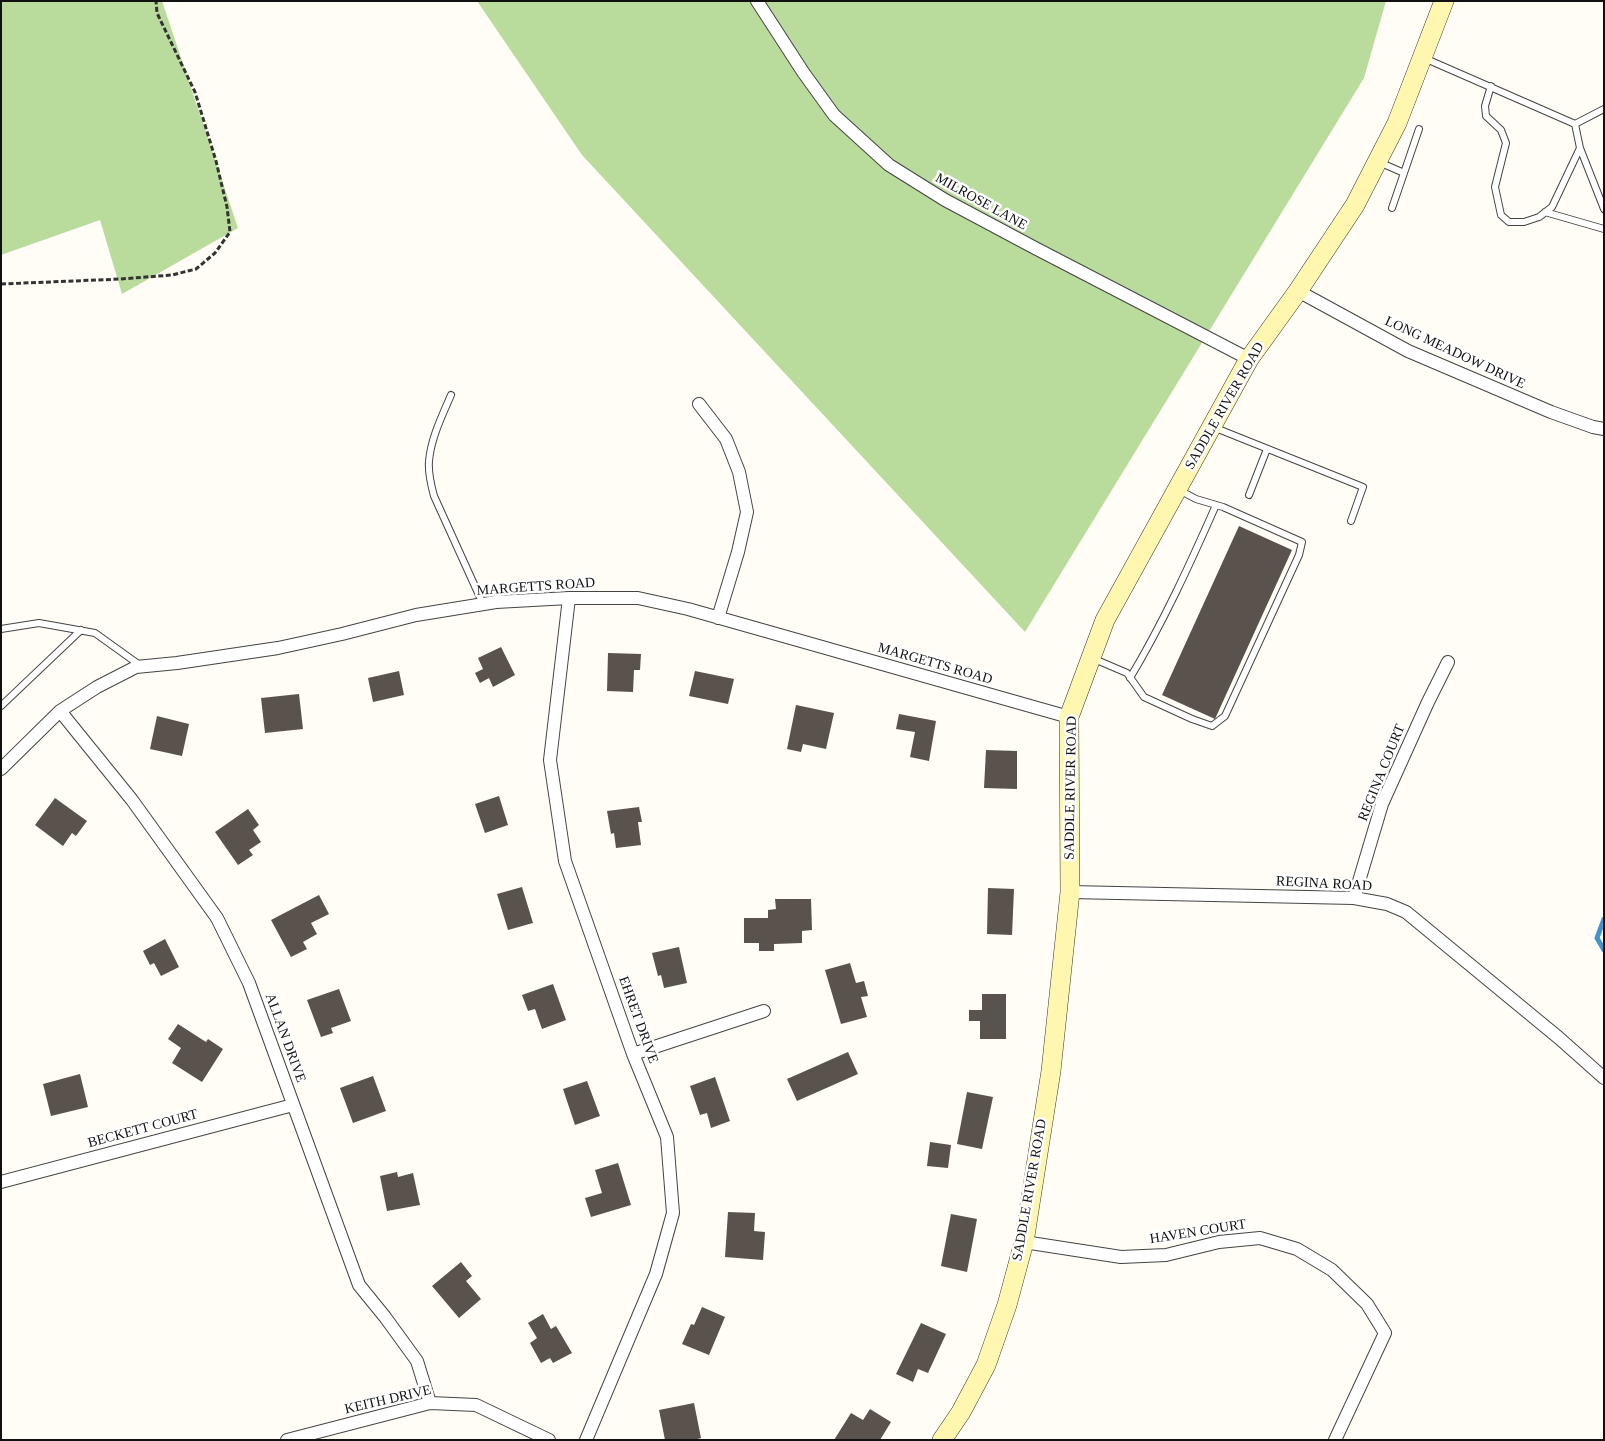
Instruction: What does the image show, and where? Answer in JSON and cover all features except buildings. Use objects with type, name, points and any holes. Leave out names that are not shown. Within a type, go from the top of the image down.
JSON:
[{"type":"main road","name":"SADDLE RIVER ROAD","points":[[942,1440],[986,1365],[1007,1305],[1024,1242],[1051,1071],[1070,892],[1069,717],[1105,620],[1249,359],[1356,205],[1397,123],[1444,1]]},
{"type":"street","name":"MILROSE LANE","points":[[757,1],[803,72],[834,115],[889,165],[945,200],[1249,359]]},
{"type":"street","name":"LONG MEADOW DRIVE","points":[[1298,291],[1408,351],[1551,412],[1604,429]]},
{"type":"street","points":[[699,404],[726,439],[738,472],[747,512],[738,552],[718,618]]},
{"type":"street","name":"MARGETTS ROAD","points":[[1,769],[60,712],[97,687],[136,668],[278,648],[416,615],[483,604],[570,598],[638,598],[688,609],[1069,717]]},
{"type":"street","name":"EHRET DRIVE","points":[[570,598],[550,760],[565,861],[633,1054],[667,1137],[673,1213],[656,1274],[586,1440]]},
{"type":"street","name":"REGINA COURT","points":[[1354,898],[1382,804],[1448,662]]},
{"type":"street","name":"ALLAN DRIVE","points":[[60,712],[132,800],[217,918],[249,983],[358,1285],[385,1316],[417,1361],[430,1402]]},
{"type":"street","name":"REGINA ROAD","points":[[1070,892],[1354,898],[1387,904],[1406,912],[1559,1038],[1604,1078]]},
{"type":"street","points":[[633,1054],[764,1012]]},
{"type":"street","name":"BECKETT COURT","points":[[1,1182],[293,1104]]},
{"type":"street","name":"HAVEN COURT","points":[[1024,1242],[1121,1257],[1166,1255],[1218,1242],[1260,1238],[1297,1249],[1332,1270],[1367,1304],[1385,1334],[1335,1440]]},
{"type":"street","name":"KEITH DRIVE","points":[[287,1440],[430,1402],[476,1405],[549,1440]]},
{"type":"lane","points":[[1423,57],[1575,124]]},
{"type":"lane","points":[[1491,86],[1485,106],[1486,116],[1501,130],[1506,143],[1495,187],[1501,215],[1509,222],[1524,222],[1539,217],[1552,207],[1580,148]]},
{"type":"lane","points":[[1575,124],[1604,109]]},
{"type":"lane","points":[[1575,124],[1580,148],[1604,210]]},
{"type":"lane","points":[[1392,208],[1419,129]]},
{"type":"lane","points":[[1378,161],[1404,173]]},
{"type":"lane","points":[[1545,212],[1604,229]]},
{"type":"lane","points":[[451,395],[436,429],[429,462],[430,478],[434,496],[483,604]]},
{"type":"lane","points":[[1212,426],[1364,487],[1351,522]]},
{"type":"lane","points":[[1249,495],[1267,448]]},
{"type":"lane","points":[[1091,657],[1127,673],[1144,697],[1192,719],[1212,726],[1225,716],[1299,555],[1302,542],[1216,505],[1196,499],[1177,489]]},
{"type":"lane","points":[[1130,678],[1144,655],[1189,566],[1216,505]]},
{"type":"lane","points":[[1,630],[39,623],[95,633],[142,667]]},
{"type":"lane","points":[[1,706],[80,630]]},
{"type":"path","points":[[1,284],[129,278],[172,274],[196,269],[215,253],[230,232],[227,208],[216,161],[195,92],[157,13],[156,1]]},
{"type":"green space","points":[[1,1],[162,1],[238,228],[122,294],[100,220],[1,255]]},
{"type":"green space","points":[[477,1],[1386,1],[1364,78],[1025,632],[582,155]]},
{"type":"waterway","points":[[1604,919],[1597,938],[1604,950]]}]
